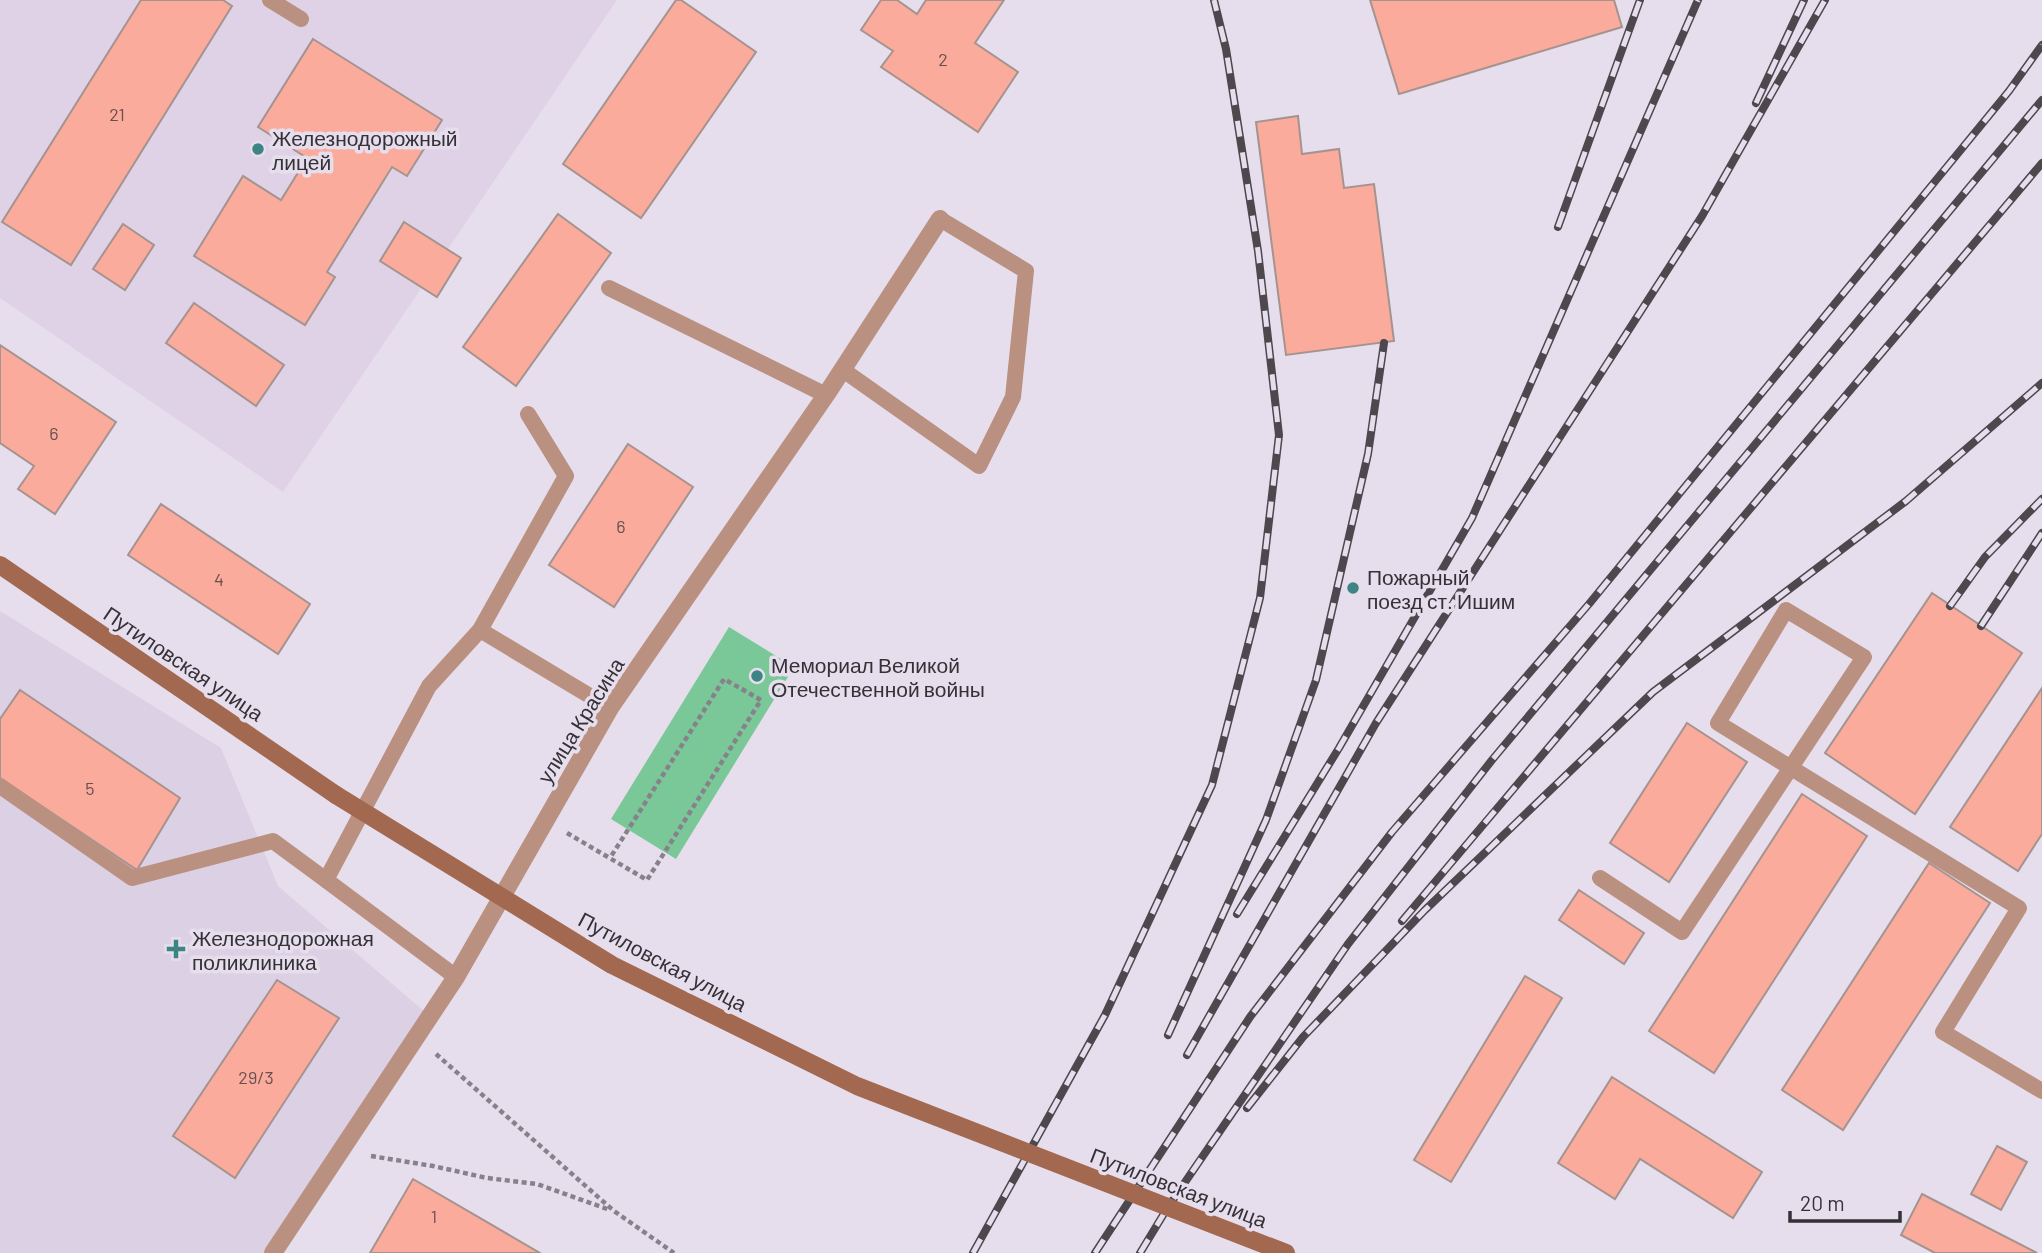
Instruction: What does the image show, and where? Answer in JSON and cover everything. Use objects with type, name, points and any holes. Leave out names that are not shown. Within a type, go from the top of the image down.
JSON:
[{"type":"main road","name":"Путиловская улица","points":[[0,565],[337,795],[612,965],[857,1086],[1286,1253]]},
{"type":"street","name":"улица Красина","points":[[273,1253],[456,977],[610,708],[843,370],[940,219]]},
{"type":"lane","points":[[270,0],[301,19]]},
{"type":"lane","points":[[843,370],[979,466],[1013,397],[1026,271],[940,219]]},
{"type":"lane","points":[[610,288],[826,395]]},
{"type":"lane","points":[[326,880],[429,686],[480,630],[566,476],[528,414]]},
{"type":"lane","points":[[1600,878],[1682,932],[1790,767],[1864,657],[1786,610],[1718,723],[1790,767],[2019,908],[1943,1032],[2042,1091]]},
{"type":"lane","points":[[480,630],[610,708]]},
{"type":"lane","points":[[0,786],[132,878],[273,841],[456,977]]},
{"type":"path","points":[[545,821],[647,880],[761,700],[724,679],[610,858]]},
{"type":"path","points":[[416,1036],[614,1211],[674,1253]]},
{"type":"path","points":[[325,1174],[373,1155],[487,1178],[537,1184],[614,1211]]},
{"type":"shaded area","name":"Железнодорожный лицей","points":[[0,0],[617,0],[283,492],[0,298]]},
{"type":"shaded area","name":"Железнодорожная поликлиника","points":[[0,611],[221,748],[278,886],[425,1012],[269,1253],[0,1253]]},
{"type":"green space","points":[[729,627],[794,667],[676,859],[611,819]]},
{"type":"building","points":[[141,0],[223,0],[232,6],[71,265],[2,222]]},
{"type":"building","points":[[676,0],[681,0],[756,52],[641,218],[563,164]]},
{"type":"building","points":[[881,0],[897,0],[917,14],[926,0],[1004,0],[975,43],[1018,72],[978,132],[881,67],[893,51],[861,30]]},
{"type":"building","points":[[1370,0],[1614,0],[1622,27],[1399,94]]},
{"type":"building","points":[[313,39],[442,120],[407,176],[392,167],[327,272],[335,277],[305,325],[194,256],[243,176],[281,200],[307,158],[258,127]]},
{"type":"building","points":[[1298,116],[1302,154],[1339,149],[1344,188],[1374,184],[1394,341],[1286,355],[1256,122]]},
{"type":"building","points":[[558,214],[611,253],[516,386],[463,347]]},
{"type":"building","points":[[404,222],[461,258],[437,297],[380,261]]},
{"type":"building","points":[[123,224],[154,245],[125,290],[93,269]]},
{"type":"building","points":[[194,303],[284,365],[256,406],[166,343]]},
{"type":"building","points":[[0,345],[116,422],[55,514],[18,489],[34,466],[0,443]]},
{"type":"building","points":[[628,444],[693,487],[614,607],[549,565]]},
{"type":"building","points":[[161,504],[310,604],[278,654],[128,555]]},
{"type":"building","points":[[1932,593],[2022,653],[1915,814],[1825,753]]},
{"type":"building","points":[[2042,688],[2042,834],[2018,871],[1950,827]]},
{"type":"building","points":[[20,690],[180,798],[137,870],[0,778],[0,719]]},
{"type":"building","points":[[1687,723],[1747,762],[1669,882],[1610,843]]},
{"type":"building","points":[[1802,794],[1867,836],[1714,1073],[1649,1031]]},
{"type":"building","points":[[1929,863],[1990,903],[1843,1130],[1782,1090]]},
{"type":"building","points":[[1579,890],[1644,933],[1624,964],[1559,920]]},
{"type":"building","points":[[1525,976],[1562,998],[1451,1182],[1414,1160]]},
{"type":"building","points":[[277,980],[339,1018],[235,1178],[173,1136]]},
{"type":"building","points":[[1612,1077],[1762,1172],[1733,1218],[1640,1159],[1615,1199],[1558,1163]]},
{"type":"building","points":[[1997,1146],[2027,1162],[2001,1210],[1971,1194]]},
{"type":"building","points":[[413,1179],[540,1253],[370,1253]]},
{"type":"building","points":[[1922,1194],[2037,1253],[1935,1253],[1901,1235]]},
{"type":"railway","points":[[973,1253],[1105,1015],[1212,785],[1260,598],[1279,435],[1258,251],[1226,49],[1214,0]]},
{"type":"railway","points":[[1558,227],[1640,0]]},
{"type":"railway","points":[[1237,914],[1339,748],[1472,518],[1698,0]]},
{"type":"railway","points":[[1756,103],[1804,0]]},
{"type":"railway","points":[[1187,1055],[1376,723],[1702,216],[1825,0]]},
{"type":"railway","points":[[1095,1253],[1250,1017],[1392,832],[1589,604],[2009,91],[2042,45]]},
{"type":"railway","points":[[1140,1253],[1168,1207],[1348,944],[1492,760],[2042,100]]},
{"type":"railway","points":[[1402,921],[2042,163]]},
{"type":"railway","points":[[1168,1035],[1266,820],[1316,680],[1368,454],[1384,343]]},
{"type":"railway","points":[[1247,1108],[1303,1037],[1425,910],[1653,692],[1906,501],[2042,383]]},
{"type":"railway","points":[[1950,606],[1985,557],[2042,499]]},
{"type":"railway","points":[[1981,626],[2042,533]]},
{"type":"place","name":"Железнодорожный лицей","points":[[258,149]]},
{"type":"place","name":"Пожарный поезд ст. Ишим","points":[[1353,588]]},
{"type":"place","name":"Мемориал Великой Отечественной войны","points":[[757,676]]},
{"type":"place","name":"Железнодорожная поликлиника","points":[[176,949]]}]
